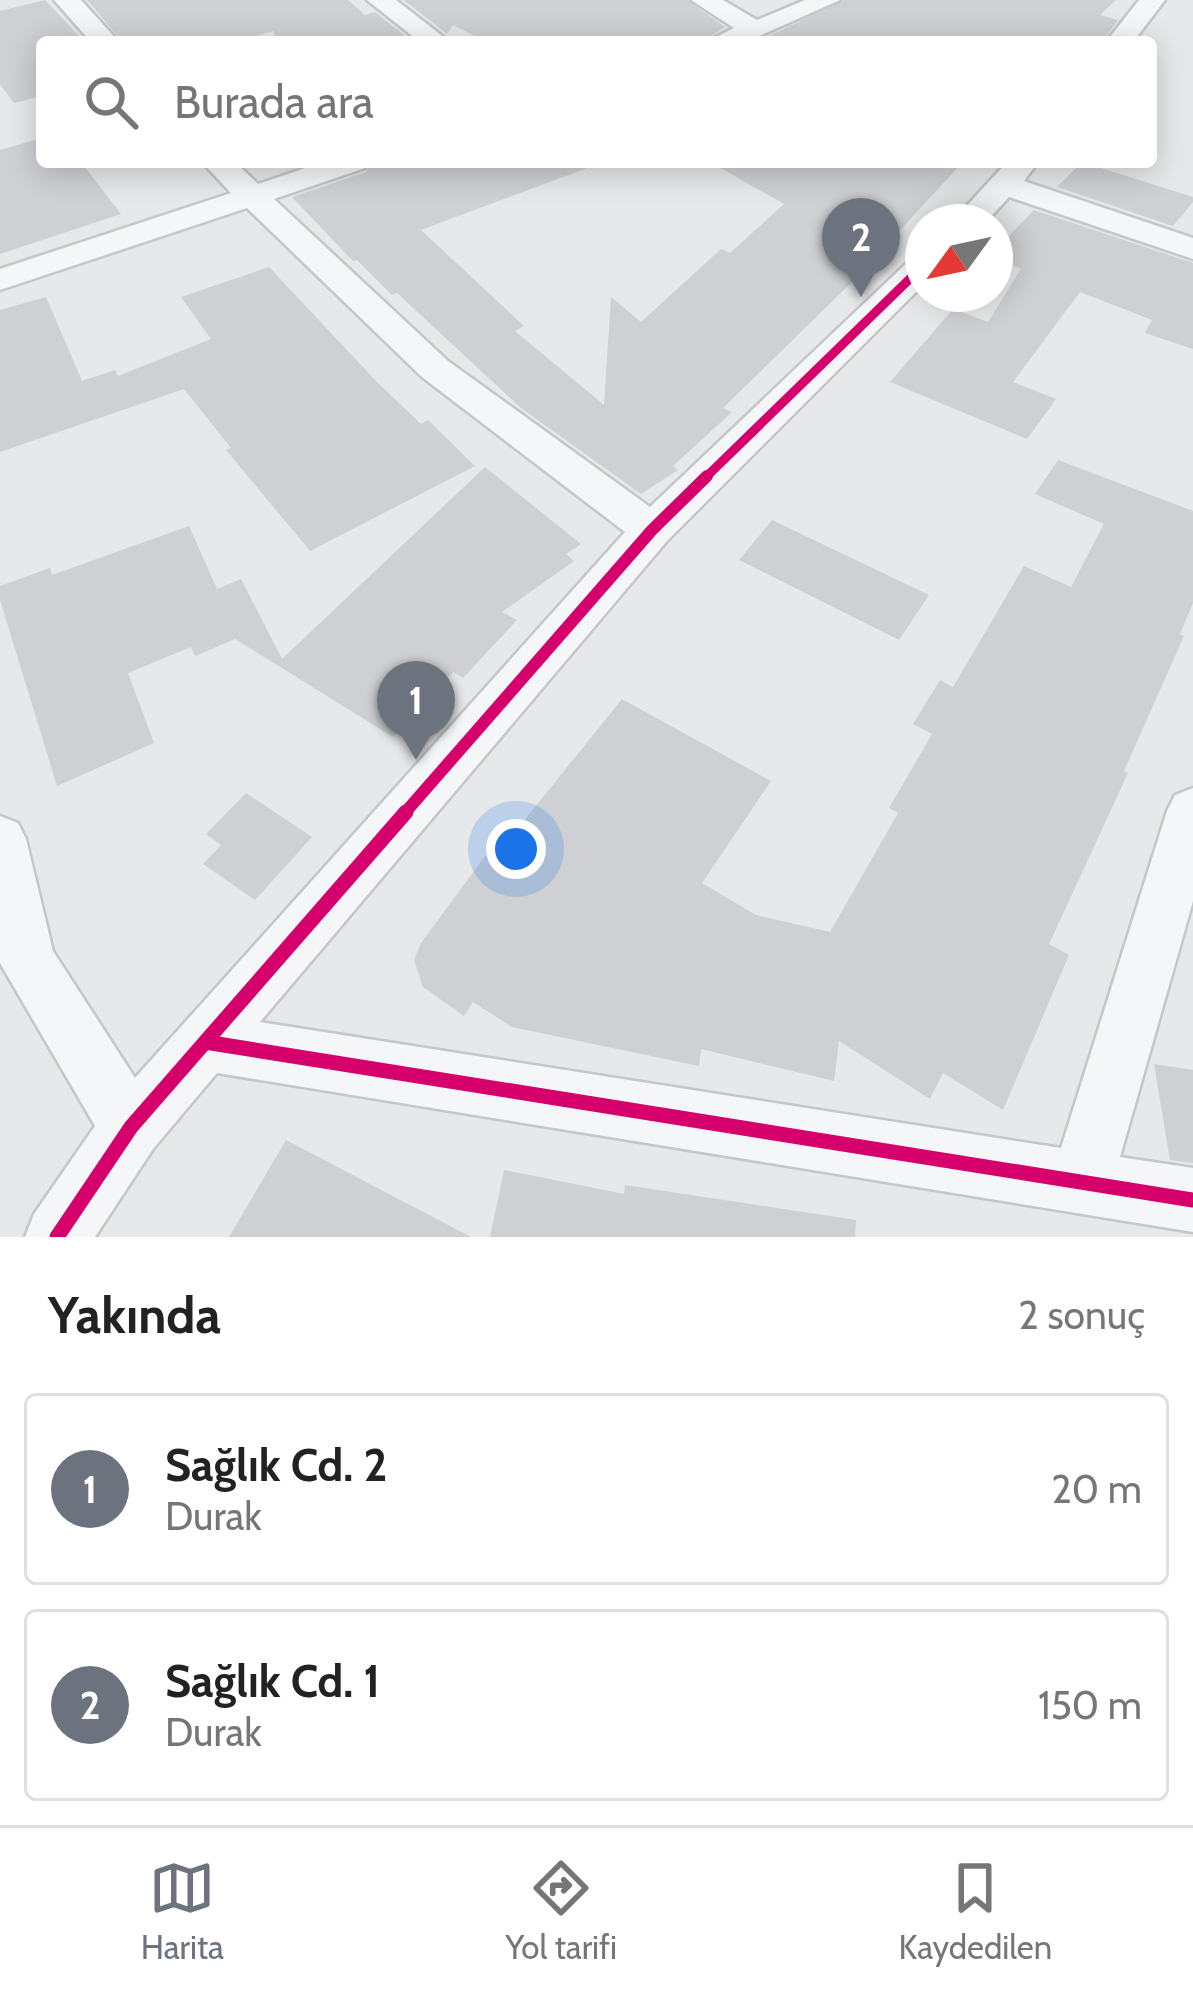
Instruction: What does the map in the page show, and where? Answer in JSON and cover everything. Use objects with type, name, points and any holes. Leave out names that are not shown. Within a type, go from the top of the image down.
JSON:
[{"type":"street","points":[[67,0],[100,36]]},
{"type":"street","points":[[380,0],[429,36]]},
{"type":"street","points":[[704,0],[756,30]]},
{"type":"street","points":[[738,36],[827,0]]},
{"type":"street","points":[[1124,36],[1152,0]]},
{"type":"street","points":[[223,168],[435,369],[652,530]]},
{"type":"street","points":[[0,280],[336,168]]},
{"type":"street","points":[[985,204],[1015,173],[1193,249]]},
{"type":"street","points":[[57,1237],[131,1127],[652,530],[905,284]]},
{"type":"street","points":[[1082,1180],[1193,811]]},
{"type":"street","points":[[0,839],[27,961],[131,1127]]},
{"type":"street","points":[[205,1042],[1193,1200]]},
{"type":"building","points":[[45,0],[79,36],[36,36],[36,98],[14,103],[0,84],[0,11]]},
{"type":"building","points":[[87,0],[348,0],[365,15],[375,12],[405,36],[274,36],[274,31],[256,36],[118,36]]},
{"type":"building","points":[[404,0],[687,0],[725,27],[711,36],[475,36],[453,25],[447,34]]},
{"type":"building","points":[[844,0],[1116,0],[1100,15],[1118,20],[1106,36],[769,36]]},
{"type":"building","points":[[36,140],[36,168],[86,168],[121,214],[0,254],[0,150]]},
{"type":"building","points":[[369,168],[587,168],[421,230],[524,326],[515,331],[604,405],[611,297],[641,322],[721,249],[730,253],[784,204],[721,168],[957,168],[924,204],[905,204],[905,225],[723,408],[732,412],[673,466],[678,470],[641,494],[521,408],[397,293],[392,295],[353,261],[292,197]]},
{"type":"building","points":[[1076,168],[1101,168],[1193,197],[1193,202],[1173,226],[1057,187]]},
{"type":"building","points":[[1034,210],[1193,263],[1193,349],[1145,333],[1152,320],[1080,292],[1013,382],[1056,399],[1027,439],[890,382],[950,312],[988,322],[994,312],[1013,312],[1013,282],[1021,269],[1013,266],[1013,232]]},
{"type":"building","points":[[269,267],[377,382],[421,424],[428,420],[475,466],[310,551],[226,450],[231,448],[184,389],[0,452],[0,310],[46,297],[82,381],[115,370],[118,376],[211,339],[181,297]]},
{"type":"building","points":[[1058,460],[1193,511],[1193,603],[1180,634],[1184,636],[1124,771],[1128,773],[1049,944],[1069,955],[1003,1110],[943,1073],[930,1099],[839,1041],[834,1081],[701,1049],[699,1066],[512,1027],[473,1002],[464,1016],[423,987],[414,960],[421,943],[502,833],[510,838],[622,699],[771,781],[702,883],[756,915],[830,932],[898,813],[889,808],[932,734],[913,724],[940,680],[953,687],[1024,566],[1071,587],[1104,524],[1035,494]]},
{"type":"building","points":[[485,467],[581,544],[566,554],[574,561],[502,612],[517,620],[463,678],[453,672],[393,737],[235,639],[195,656],[191,647],[128,673],[154,743],[57,786],[0,600],[0,586],[50,568],[52,575],[189,526],[217,589],[241,579],[282,659]]},
{"type":"building","points":[[772,520],[929,595],[899,640],[739,560]]},
{"type":"building","points":[[246,793],[312,837],[255,900],[203,864],[221,845],[206,834]]},
{"type":"building","points":[[1154,1064],[1193,1070],[1193,1163],[1170,1160]]},
{"type":"building","points":[[286,1140],[471,1237],[229,1237]]},
{"type":"building","points":[[504,1170],[624,1194],[625,1185],[856,1220],[855,1237],[490,1237]]},
{"type":"cycle path","points":[[57,1237],[131,1127],[652,530],[905,284]]},
{"type":"cycle path","points":[[205,1042],[1193,1200]]},
{"type":"place","name":"Sağlık Cd. 1","points":[[861,297]]},
{"type":"place","name":"Sağlık Cd. 2","points":[[416,760]]}]
